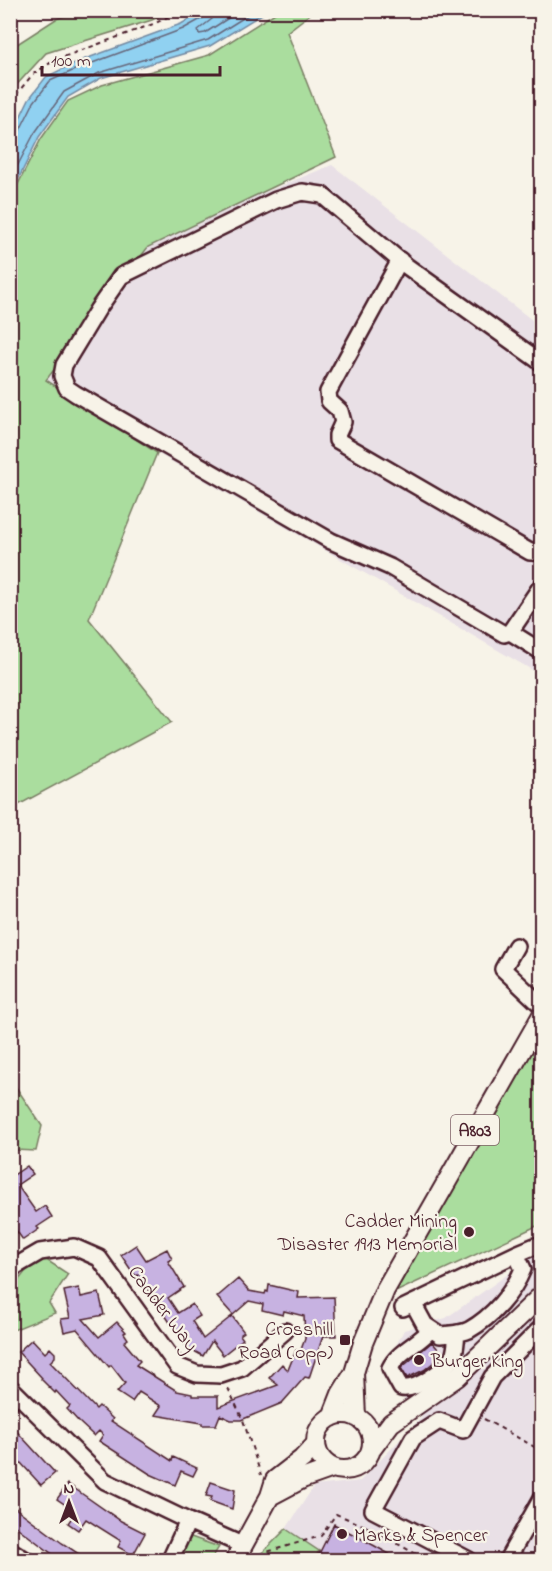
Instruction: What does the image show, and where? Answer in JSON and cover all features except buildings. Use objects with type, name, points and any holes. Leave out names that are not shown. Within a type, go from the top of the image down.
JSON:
[{"type":"main road","name":"A803","points":[[239,1553],[270,1496],[275,1480],[302,1459],[316,1444],[320,1428],[332,1417],[341,1394],[354,1373],[375,1313],[390,1282],[542,1015]]},
{"type":"main road","points":[[270,1496],[302,1479],[333,1468],[345,1470],[356,1468],[365,1461],[391,1423],[457,1377],[542,1296]]},
{"type":"main road","name":"A803","points":[[354,1373],[362,1422],[371,1434],[371,1450]]},
{"type":"main road","points":[[332,1417],[340,1414],[362,1422],[391,1423]]},
{"type":"main road","points":[[316,1444],[321,1458],[333,1468]]},
{"type":"street","points":[[542,363],[400,261],[322,195],[302,192],[276,200],[121,276],[64,365],[62,376],[67,388],[76,394],[189,460],[331,541],[390,567],[504,634],[510,633],[542,652]]},
{"type":"street","points":[[400,261],[328,392],[329,401],[340,411],[343,422],[337,440],[530,552],[538,552],[542,546]]},
{"type":"street","points":[[510,633],[542,585]]},
{"type":"street","points":[[516,946],[503,969],[542,1006]]},
{"type":"street","points":[[516,1254],[523,1269],[516,1286],[491,1312],[467,1331],[440,1335],[425,1325],[408,1306],[516,1254],[535,1246],[542,1246]]},
{"type":"street","name":"Cadder Way","points":[[12,1266],[39,1252],[74,1247],[99,1258],[177,1366],[197,1374],[221,1375]]},
{"type":"street","points":[[430,1329],[394,1360],[390,1368],[401,1388],[408,1389],[417,1386],[445,1367],[454,1355],[458,1333]]},
{"type":"street","points":[[469,1560],[373,1510],[413,1437],[439,1421],[463,1430],[492,1377],[539,1330]]},
{"type":"street","points":[[221,1375],[242,1368],[285,1331]]},
{"type":"street","points":[[11,1388],[105,1481],[188,1521],[239,1553]]},
{"type":"street","points":[[507,1560],[542,1498]]},
{"type":"street","points":[[170,1560],[188,1521]]},
{"type":"street","points":[[10,1550],[26,1560]]},
{"type":"path","points":[[10,102],[33,74],[55,60],[156,23],[180,10]]},
{"type":"path","points":[[221,1375],[243,1420],[257,1466],[270,1496]]},
{"type":"path","points":[[473,1412],[542,1451]]},
{"type":"path","points":[[365,1526],[373,1510]]},
{"type":"path","points":[[253,1560],[260,1554],[321,1536],[336,1514],[365,1526],[427,1560]]},
{"type":"path","points":[[531,1560],[542,1541]]},
{"type":"shaded area","points":[[332,165],[541,327],[541,675],[157,453],[39,376],[130,247]]},
{"type":"shaded area","points":[[541,1254],[541,1560],[313,1560],[318,1551],[286,1529],[314,1486],[360,1481],[423,1416],[391,1387],[384,1369],[404,1330],[446,1318],[535,1255]]},
{"type":"green space","points":[[82,10],[169,11],[152,20],[46,53],[11,91],[11,48],[56,19]]},
{"type":"green space","points":[[278,11],[314,11],[287,32],[336,157],[148,247],[46,380],[157,453],[89,619],[172,722],[11,809],[10,200],[41,139],[68,101],[102,85],[209,55]]},
{"type":"green space","points":[[541,1023],[541,1224],[387,1296]]},
{"type":"green space","points":[[11,1083],[42,1126],[36,1151],[14,1150],[11,1145]]},
{"type":"green space","points":[[45,1259],[68,1274],[49,1303],[55,1313],[11,1331],[11,1290],[32,1263]]},
{"type":"green space","points":[[286,1529],[319,1551],[313,1560],[255,1560]]},
{"type":"green space","points":[[191,1537],[219,1547],[211,1560],[178,1560]]},
{"type":"water","points":[[204,11],[267,11],[210,46],[101,78],[68,97],[39,137],[11,194],[11,136],[29,99],[46,77],[77,62],[181,24]]},
{"type":"place","name":"Cadder Mining Disaster 1913 Memorial","points":[[469,1232]]},
{"type":"place","name":"Crosshill Road (opp)","points":[[345,1340]]},
{"type":"place","name":"Burger King","points":[[419,1360]]},
{"type":"place","name":"Marks & Spencer","points":[[342,1534]]}]
